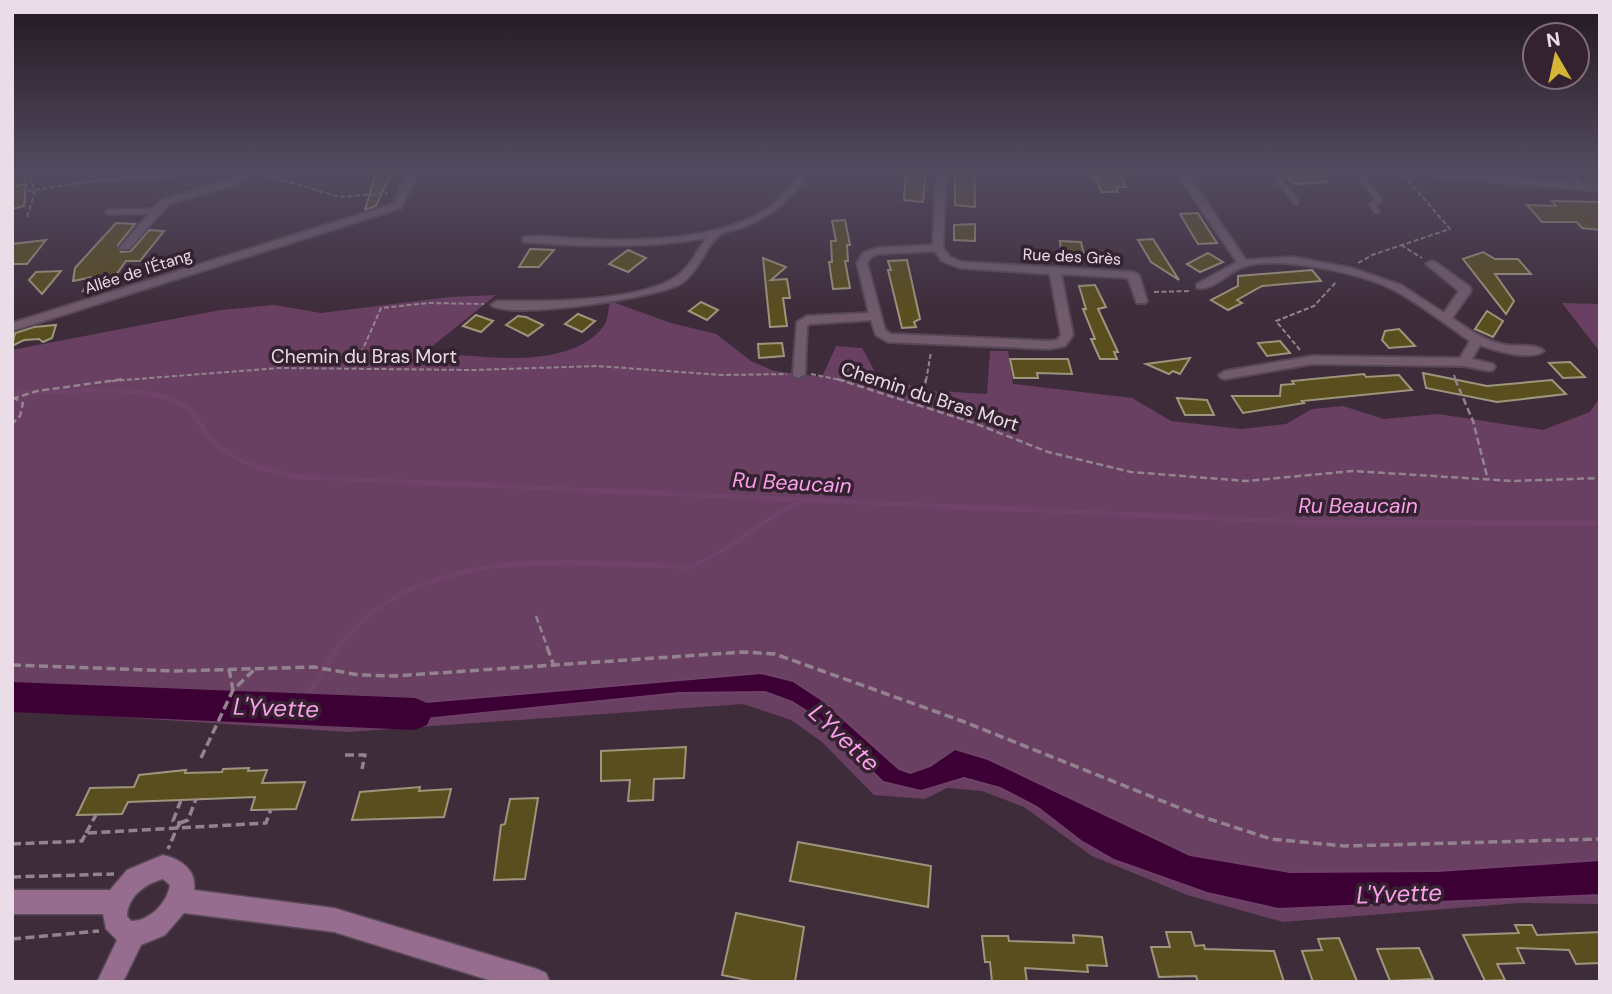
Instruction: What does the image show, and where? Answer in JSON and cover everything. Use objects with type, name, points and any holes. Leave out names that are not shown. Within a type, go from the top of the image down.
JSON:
[{"type":"main road","points":[[160,868],[179,873],[183,881],[180,900],[174,911],[155,927],[126,931],[114,920],[117,902],[132,882],[142,874],[160,868]]},
{"type":"main road","points":[[180,900],[334,920],[537,982]]},
{"type":"main road","points":[[12,902],[117,902]]},
{"type":"main road","points":[[110,982],[126,931]]},
{"type":"street","points":[[125,247],[150,218]]},
{"type":"street","name":"Allée de l'Étang","points":[[12,327],[358,218]]},
{"type":"street","points":[[527,239],[573,243],[626,243],[715,233],[752,218]]},
{"type":"street","points":[[939,218],[938,248],[876,251],[867,255],[862,263],[880,332],[888,338],[933,342],[1062,343],[1067,335],[1055,270]]},
{"type":"street","points":[[1213,218],[1243,263]]},
{"type":"street","points":[[498,305],[591,301],[670,285],[685,274],[715,233]]},
{"type":"street","name":"Rue des Grès","points":[[938,248],[946,259],[960,265],[1133,275],[1140,297]]},
{"type":"street","points":[[1201,286],[1243,263],[1293,260],[1347,270],[1397,287],[1477,340],[1503,349],[1538,351]]},
{"type":"street","points":[[1431,264],[1464,287],[1465,291],[1446,318]]},
{"type":"street","points":[[799,374],[801,324],[807,320],[876,316]]},
{"type":"street","points":[[1458,363],[1477,340]]},
{"type":"street","points":[[1225,375],[1313,360],[1458,363],[1489,367]]},
{"type":"path","points":[[1401,245],[1431,264]]},
{"type":"path","points":[[1140,297],[1204,291],[1201,286]]},
{"type":"path","points":[[355,367],[381,308],[447,302],[498,305]]},
{"type":"path","points":[[921,406],[933,342]]},
{"type":"path","points":[[1458,363],[1458,391],[1473,421],[1488,481]]},
{"type":"path","name":"Chemin du Bras Mort","points":[[12,398],[37,391],[166,374],[355,367],[473,370],[597,366],[734,376],[799,374],[848,381],[1048,452],[1131,472],[1253,481],[1353,471],[1488,481],[1600,478]]},
{"type":"path","points":[[12,424],[23,408],[23,402],[17,398]]},
{"type":"path","points":[[536,616],[554,666]]},
{"type":"path","points":[[12,665],[176,671],[314,667],[394,676],[743,652],[775,654],[962,721],[1200,816],[1249,833],[1297,844],[1344,846],[1600,839]]},
{"type":"path","points":[[201,758],[233,690],[256,668]]},
{"type":"path","points":[[229,669],[233,690]]},
{"type":"path","points":[[345,755],[365,755],[362,769]]},
{"type":"path","points":[[181,800],[173,821],[180,823],[188,820],[196,799]]},
{"type":"path","points":[[86,833],[266,823],[271,809]]},
{"type":"path","points":[[12,844],[82,841],[96,815]]},
{"type":"path","points":[[160,868],[180,823]]},
{"type":"path","points":[[12,877],[119,874]]},
{"type":"path","points":[[12,939],[126,931]]},
{"type":"shaded area","points":[[496,295],[425,352],[520,358],[567,351],[587,341],[603,327],[610,301],[671,323],[716,334],[751,361],[774,371],[822,377],[836,346],[862,348],[878,377],[934,391],[987,394],[990,351],[1008,351],[1013,384],[1132,398],[1171,421],[1241,429],[1286,424],[1312,409],[1343,406],[1384,419],[1438,414],[1543,430],[1590,412],[1600,397],[1600,904],[1520,903],[1283,922],[1187,895],[1092,856],[1024,807],[982,791],[947,788],[925,799],[874,795],[822,742],[791,720],[743,704],[348,732],[12,710],[12,350],[220,310],[274,305],[321,313],[450,297]]},
{"type":"shaded area","points":[[1562,303],[1600,304],[1600,352]]},
{"type":"water","points":[[761,673],[793,681],[822,700],[899,769],[910,773],[930,766],[955,749],[988,759],[1190,855],[1290,872],[1438,871],[1600,860],[1600,895],[1278,909],[1207,893],[1114,860],[1081,841],[1037,807],[1000,788],[964,778],[921,791],[883,782],[819,719],[792,702],[765,692],[679,693],[366,725],[389,697],[396,703],[426,702]]},
{"type":"building","points":[[1183,218],[1201,218],[1217,243],[1198,244]]},
{"type":"building","points":[[1539,218],[1600,218],[1600,230],[1582,228],[1577,222],[1542,222]]},
{"type":"building","points":[[845,220],[850,245],[847,245],[848,261],[845,261],[850,288],[833,289],[829,262],[832,262],[831,241],[836,241],[832,221]]},
{"type":"building","points":[[116,223],[135,224],[118,245],[121,252],[131,251],[149,230],[164,231],[140,261],[126,261],[106,289],[83,291],[93,277],[73,281],[75,268]]},
{"type":"building","points":[[975,224],[975,241],[954,240],[954,225]]},
{"type":"building","points":[[1153,239],[1179,280],[1151,262],[1138,240]]},
{"type":"building","points":[[46,240],[27,264],[12,264],[12,244]]},
{"type":"building","points":[[1060,241],[1081,242],[1084,254],[1061,253]]},
{"type":"building","points":[[530,249],[554,250],[539,267],[519,267]]},
{"type":"building","points":[[628,250],[646,258],[628,272],[609,264]]},
{"type":"building","points":[[1483,252],[1495,259],[1518,259],[1531,274],[1495,274],[1514,301],[1506,314],[1463,259]]},
{"type":"building","points":[[1208,253],[1223,262],[1200,272],[1187,264]]},
{"type":"building","points":[[763,258],[786,267],[771,280],[787,279],[790,298],[783,298],[787,326],[770,327]]},
{"type":"building","points":[[907,260],[920,319],[914,322],[916,327],[902,328],[888,261]]},
{"type":"building","points":[[1312,270],[1321,281],[1262,286],[1237,300],[1242,303],[1228,310],[1211,300],[1238,286],[1238,276]]},
{"type":"building","points":[[61,271],[42,294],[29,280],[36,272]]},
{"type":"building","points":[[1095,285],[1106,307],[1098,309],[1118,352],[1114,352],[1117,359],[1100,359],[1091,339],[1095,339],[1083,309],[1086,309],[1079,286]]},
{"type":"building","points":[[701,302],[718,310],[707,320],[689,311]]},
{"type":"building","points":[[1487,311],[1503,321],[1493,337],[1475,329]]},
{"type":"building","points":[[578,314],[595,321],[582,332],[565,324]]},
{"type":"building","points":[[476,315],[493,321],[481,332],[463,326]]},
{"type":"building","points":[[518,316],[543,325],[528,336],[506,325]]},
{"type":"building","points":[[56,325],[52,338],[43,342],[39,339],[24,340],[12,346],[15,333],[34,327]]},
{"type":"building","points":[[1399,329],[1415,346],[1389,348],[1382,340],[1385,331]]},
{"type":"building","points":[[1280,341],[1290,353],[1267,356],[1258,343]]},
{"type":"building","points":[[782,343],[784,356],[759,358],[758,344]]},
{"type":"building","points":[[1190,358],[1180,374],[1173,371],[1169,374],[1146,364]]},
{"type":"building","points":[[1010,359],[1068,359],[1072,374],[1037,373],[1038,378],[1014,378]]},
{"type":"building","points":[[1570,362],[1585,377],[1563,378],[1549,363]]},
{"type":"building","points":[[1423,373],[1487,386],[1552,380],[1566,394],[1497,402],[1426,388]]},
{"type":"building","points":[[1364,374],[1366,377],[1399,375],[1412,390],[1302,401],[1304,403],[1243,413],[1232,396],[1280,396],[1281,385],[1294,384],[1292,381]]},
{"type":"building","points":[[1177,398],[1207,400],[1214,415],[1185,415]]},
{"type":"building","points":[[686,747],[684,778],[654,779],[653,800],[628,801],[630,780],[601,781],[601,751]]},
{"type":"building","points":[[249,768],[248,771],[267,770],[262,783],[305,782],[296,809],[251,810],[255,797],[128,802],[122,814],[77,815],[90,788],[134,787],[139,775],[186,770],[185,773],[222,772],[223,769]]},
{"type":"building","points":[[420,787],[419,791],[451,789],[444,817],[352,820],[360,792]]},
{"type":"building","points":[[538,798],[525,879],[494,880],[501,825],[505,824],[510,799]]},
{"type":"building","points":[[798,842],[931,866],[928,907],[790,881]]},
{"type":"building","points":[[736,913],[804,927],[795,982],[756,982],[722,975]]},
{"type":"building","points":[[1515,925],[1532,925],[1537,935],[1600,932],[1600,963],[1576,964],[1569,950],[1517,948],[1524,963],[1497,964],[1505,980],[1485,981],[1463,935],[1519,933]]},
{"type":"building","points":[[1166,932],[1191,932],[1195,946],[1204,945],[1205,949],[1274,951],[1284,982],[1198,982],[1196,976],[1159,977],[1151,947],[1170,947]]},
{"type":"building","points":[[1073,935],[1102,937],[1107,966],[1087,965],[1088,972],[1025,968],[1027,982],[992,982],[990,962],[985,962],[982,936],[1008,936],[1009,941],[1074,943]]},
{"type":"building","points":[[1339,938],[1357,981],[1313,982],[1302,951],[1322,950],[1318,939]]},
{"type":"building","points":[[1419,948],[1433,979],[1390,981],[1377,949]]},
{"type":"waterway","name":"Ru Beaucain","points":[[12,393],[96,390],[159,396],[189,409],[212,440],[231,455],[252,465],[299,477],[1297,522],[1600,523]]},
{"type":"waterway","points":[[336,649],[374,611],[409,590],[447,576],[486,568],[568,562],[690,567],[804,501]]},
{"type":"waterway","points":[[298,710],[338,647]]},
{"type":"waterway","name":"L'Yvette","points":[[12,697],[415,714]]}]
